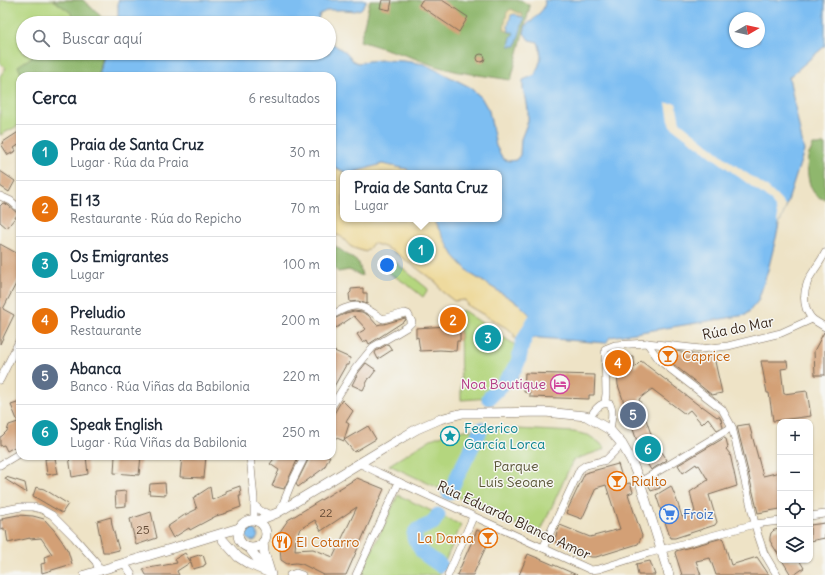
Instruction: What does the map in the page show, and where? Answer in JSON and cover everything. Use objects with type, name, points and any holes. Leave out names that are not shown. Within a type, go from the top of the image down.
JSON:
[{"type":"main road","points":[[85,575],[209,538],[239,528],[245,522],[255,521],[276,513],[417,429],[440,418],[469,413],[545,412],[586,416],[610,430],[622,444],[631,460],[640,482],[669,575]]},
{"type":"main road","points":[[270,573],[264,552],[265,529],[276,513]]},
{"type":"main road","points":[[255,521],[260,522],[265,529]]},
{"type":"main road","points":[[239,528],[238,536],[245,546],[270,573]]},
{"type":"main road","points":[[209,538],[245,546],[257,547],[264,542]]},
{"type":"main road","points":[[223,540],[238,557],[249,564],[270,573]]},
{"type":"street","points":[[0,196],[11,201],[16,205]]},
{"type":"street","points":[[825,253],[807,282],[804,294],[806,308],[812,319],[825,327]]},
{"type":"street","points":[[336,313],[346,308],[356,306],[362,307],[384,319],[405,313],[408,314],[412,322],[407,327],[373,347],[355,369],[336,400]]},
{"type":"street","name":"Rúa do Mar","points":[[605,402],[605,349],[615,345],[647,343],[701,349],[728,346],[781,333],[812,319]]},
{"type":"street","points":[[647,343],[660,361],[722,409],[732,427],[755,524],[764,552],[777,575]]},
{"type":"street","points":[[0,380],[16,347]]},
{"type":"street","points":[[590,418],[593,411],[602,403],[605,402],[610,404],[612,409],[610,430]]},
{"type":"street","points":[[640,482],[732,427]]},
{"type":"street","points":[[542,548],[580,469],[606,460],[622,444]]},
{"type":"street","points":[[0,464],[16,455]]},
{"type":"street","points":[[250,460],[255,521]]},
{"type":"street","points":[[254,506],[261,511],[276,513],[303,460]]},
{"type":"street","name":"Rúa Eduardo Blanco Amor","points":[[359,463],[542,548],[592,573],[661,550],[755,524],[777,521]]},
{"type":"street","points":[[356,575],[399,482]]},
{"type":"street","points":[[0,511],[21,507],[33,507],[41,509],[52,515],[74,536],[96,562],[99,571]]},
{"type":"street","points":[[813,516],[825,514]]},
{"type":"street","points":[[448,575],[473,517]]},
{"type":"street","points":[[124,563],[125,575]]},
{"type":"street","points":[[124,563],[132,575]]},
{"type":"street","points":[[290,575],[296,573],[302,575]]},
{"type":"green space","points":[[0,0],[83,0],[100,16],[16,16],[16,60],[102,60],[100,72],[16,72],[16,127],[0,135],[0,76],[6,68],[0,63]]},
{"type":"green space","points":[[53,0],[83,0],[100,16],[73,16],[70,12]]},
{"type":"green space","points":[[370,0],[521,0],[530,6],[511,80],[459,72],[435,66],[360,41]]},
{"type":"green space","points":[[27,60],[102,60],[100,72],[20,72],[18,66]]},
{"type":"green space","points":[[813,145],[825,145],[825,199],[815,194],[809,182],[807,162]]},
{"type":"green space","points":[[336,247],[359,263],[362,276],[349,270],[338,272],[336,270]]},
{"type":"green space","points":[[390,260],[395,262],[428,289],[423,297],[385,270]]},
{"type":"green space","points":[[460,311],[464,311],[515,345],[516,356],[489,398],[461,400]]},
{"type":"green space","name":"Parque Luís Seoane","points":[[491,429],[574,432],[588,435],[600,443],[605,449],[573,460],[539,535],[389,465],[431,439],[448,433],[465,430]]},
{"type":"green space","points":[[398,495],[461,525],[439,575],[361,574]]},
{"type":"sand","points":[[511,9],[523,15],[522,18],[519,15],[508,26],[509,32],[504,29],[507,12]]},
{"type":"sand","points":[[382,164],[408,170],[361,170]]},
{"type":"sand","points":[[336,168],[341,170],[340,222],[435,222],[454,256],[471,274],[519,304],[534,319],[522,339],[514,338],[514,334],[510,330],[467,305],[465,300],[454,301],[440,290],[437,283],[399,255],[387,248],[373,243],[366,252],[352,247],[336,235]]},
{"type":"water","points":[[118,0],[366,0],[361,9],[354,11],[328,10],[319,16],[118,16]]},
{"type":"water","points":[[544,0],[825,0],[825,46],[789,77],[804,151],[779,224],[768,270],[758,301],[746,315],[610,337],[606,343],[527,337],[535,320],[519,304],[471,274],[454,256],[435,222],[502,222],[502,170],[408,170],[382,164],[361,170],[341,170],[336,168],[336,72],[100,72],[103,60],[336,60],[336,46],[345,52],[353,61],[358,63],[382,60],[424,64],[468,86],[481,97],[489,111],[496,146],[503,159],[509,161],[516,160],[520,155],[521,139],[528,121],[528,110],[523,90],[523,80],[535,75],[541,58],[538,42],[529,40],[524,33],[526,25],[543,9],[545,3]]},
{"type":"water","points":[[515,14],[524,19],[516,46],[509,46],[511,37],[514,33],[509,32],[508,26],[511,15]]},
{"type":"water","points":[[516,356],[522,360],[517,380],[495,397],[489,398],[491,393]]},
{"type":"water","points":[[254,529],[257,530],[257,540],[250,541],[247,540],[246,533],[247,530]]},
{"type":"pier","points":[[666,103],[676,103],[680,122],[732,163],[767,187],[778,197],[786,207],[779,224],[776,210],[771,201],[670,126]]},
{"type":"building","points":[[382,0],[392,0],[390,10],[380,8]]},
{"type":"building","points":[[422,0],[442,0],[468,17],[459,32],[419,5]]},
{"type":"building","points":[[479,54],[483,54],[485,58],[483,62],[479,62],[477,60],[477,56]]},
{"type":"building","points":[[16,134],[16,147],[14,148],[16,151],[8,155],[1,144],[4,143],[3,142]]},
{"type":"building","points":[[0,171],[15,181],[9,192],[0,186]]},
{"type":"building","points":[[3,203],[8,205],[16,212],[16,217],[7,228],[0,222],[0,206]]},
{"type":"building","points":[[0,244],[16,253],[16,284],[3,309],[14,315],[0,344]]},
{"type":"building","points":[[363,288],[363,293],[367,293],[367,304],[358,301],[350,302],[349,294],[351,289]]},
{"type":"building","points":[[354,311],[362,312],[368,315],[377,325],[405,318],[406,320],[369,344],[367,340],[363,343],[357,334],[366,329],[354,316],[336,328],[336,318]]},
{"type":"building","points":[[447,313],[460,313],[460,341],[457,341],[456,351],[420,351],[418,337],[416,338],[416,328],[447,326]]},
{"type":"building","points":[[824,332],[825,375],[815,375],[814,351]]},
{"type":"building","points":[[388,344],[392,350],[378,359],[375,353],[376,351]]},
{"type":"building","points":[[663,350],[714,357],[722,393],[712,395],[664,357]]},
{"type":"building","points":[[336,352],[350,358],[349,365],[346,365],[336,383]]},
{"type":"building","points":[[623,355],[634,357],[634,368],[641,361],[701,407],[702,406],[717,417],[719,416],[723,427],[717,430],[708,418],[702,424],[690,410],[685,414],[652,389],[639,399],[652,437],[660,453],[662,452],[667,460],[651,470],[638,448],[639,447],[618,385],[616,360],[623,359]]},
{"type":"building","points":[[761,361],[787,361],[788,368],[781,369],[784,394],[807,391],[811,416],[777,419],[777,420],[773,421],[769,393],[767,393]]},
{"type":"building","points":[[366,363],[376,370],[369,378],[363,390],[352,385],[358,373]]},
{"type":"building","name":"Noa Boutique","points":[[525,373],[595,375],[594,395],[589,395],[589,399],[530,397],[530,393],[524,392]]},
{"type":"building","points":[[342,400],[353,411],[346,422],[349,424],[344,441],[336,438],[336,410]]},
{"type":"building","points":[[16,403],[16,417],[11,405]]},
{"type":"building","points":[[16,423],[16,446],[7,451],[4,445],[0,446],[0,437],[7,431],[9,425]]},
{"type":"building","points":[[749,424],[763,476],[777,473],[777,510],[758,513],[737,426]]},
{"type":"building","points":[[368,426],[376,439],[354,452],[344,440]]},
{"type":"building","points":[[724,438],[726,439],[728,447],[726,449],[730,454],[737,486],[709,495],[717,522],[715,525],[671,538],[656,495],[671,486],[682,517],[695,512],[690,492],[708,480],[699,465],[697,466],[696,464],[683,473],[678,465]]},
{"type":"building","points":[[45,460],[55,460],[58,473],[47,475]]},
{"type":"building","points":[[69,460],[86,460],[88,474],[72,477]]},
{"type":"building","points":[[115,460],[141,460],[139,475],[114,473]]},
{"type":"building","points":[[182,460],[206,460],[204,478],[180,477]]},
{"type":"building","points":[[273,460],[297,460],[284,489],[272,486],[279,470],[270,464]]},
{"type":"building","points":[[308,460],[328,460],[324,468],[298,487],[296,484]]},
{"type":"building","points":[[618,464],[624,484],[630,483],[633,492],[628,494],[642,536],[638,544],[596,557],[591,557],[554,541],[560,525],[590,537],[620,529],[606,485],[596,488],[582,519],[566,513],[585,473]]},
{"type":"building","points":[[6,477],[25,483],[27,493],[5,479]]},
{"type":"building","points":[[357,478],[384,489],[346,575],[324,575],[302,564],[287,564],[281,560],[279,533],[288,520]],"holes":[[[357,507],[333,557],[313,549],[295,550],[296,538],[300,529],[315,520],[321,531]]]},
{"type":"building","points":[[657,479],[660,488],[651,491],[648,483]]},
{"type":"building","points":[[165,483],[166,495],[149,494],[150,484]]},
{"type":"building","points":[[240,486],[241,496],[239,496],[241,507],[216,516],[190,530],[189,528],[173,538],[167,527],[183,516],[197,509],[193,498],[210,487],[212,500],[226,494],[226,491]]},
{"type":"building","points":[[36,487],[44,489],[68,504],[62,513],[33,496]]},
{"type":"building","points":[[126,491],[126,506],[116,507],[115,492]]},
{"type":"building","points":[[151,512],[157,538],[136,545],[130,519]]},
{"type":"building","points":[[18,515],[33,516],[44,519],[62,541],[68,551],[72,564],[42,573],[41,564],[45,563],[44,557],[52,554],[41,538],[30,538],[8,543],[6,530],[4,531],[4,528],[0,529],[0,520],[3,520],[2,518]]},
{"type":"building","points":[[111,517],[119,550],[103,552],[97,521]]},
{"type":"building","points":[[825,523],[825,538],[813,540],[813,525]]},
{"type":"building","points":[[477,530],[491,536],[473,575],[457,575]]},
{"type":"building","points":[[777,530],[777,552],[770,541],[771,533]]},
{"type":"building","points":[[722,538],[731,565],[757,557],[769,575],[716,575],[710,558],[696,561],[701,575],[682,575],[675,553],[676,551]]},
{"type":"building","points":[[185,553],[190,561],[190,558],[203,555],[206,564],[193,569],[191,562],[177,571],[179,575],[146,575],[143,569],[177,563],[175,559]]},
{"type":"building","points":[[528,554],[540,559],[577,575],[519,575]]},
{"type":"building","points":[[650,561],[655,575],[638,575],[636,564]]},
{"type":"building","points":[[784,563],[801,563],[804,568],[794,575],[791,575]]},
{"type":"waterway","points":[[489,398],[514,369],[518,362],[522,345],[535,320]]},
{"type":"waterway","points":[[449,493],[481,429]]},
{"type":"waterway","points":[[438,515],[433,523],[417,530],[414,534],[414,538],[423,553],[440,565]]},
{"type":"place","name":"Praia de Santa Cruz","points":[[421,250]]},
{"type":"place","name":"El 13","points":[[453,320]]},
{"type":"place","name":"Os Emigrantes","points":[[488,338]]},
{"type":"place","name":"Caprice","points":[[668,356]]},
{"type":"place","name":"Preludio","points":[[618,363]]},
{"type":"place","name":"Noa Boutique","points":[[560,384]]},
{"type":"place","name":"Abanca","points":[[633,415]]},
{"type":"place","name":"Federico García Lorca","points":[[450,436]]},
{"type":"place","name":"Speak English","points":[[648,449]]},
{"type":"place","name":"Rialto","points":[[617,481]]},
{"type":"place","name":"Froiz","points":[[669,514]]},
{"type":"place","name":"La Dama","points":[[488,538]]},
{"type":"place","name":"El Cotarro","points":[[282,542]]}]
